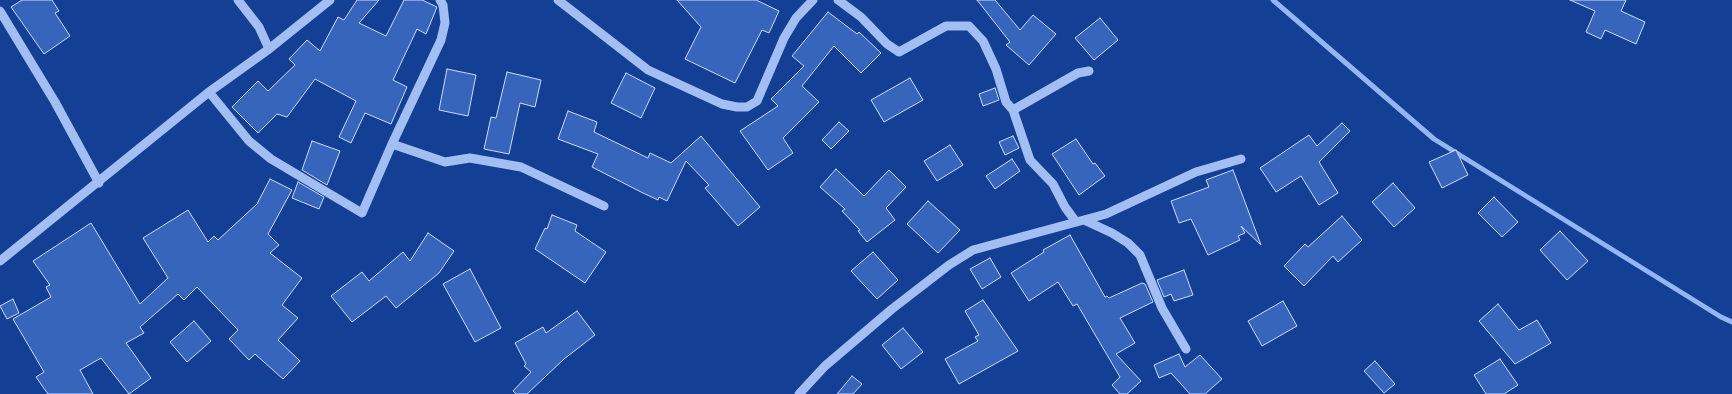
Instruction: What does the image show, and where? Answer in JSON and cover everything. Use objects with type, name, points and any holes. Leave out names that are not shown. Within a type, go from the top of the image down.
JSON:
[{"type":"street","points":[[238,0],[259,27],[269,49]]},
{"type":"street","points":[[0,261],[99,183],[209,92],[269,49],[330,0]]},
{"type":"street","points":[[209,92],[249,141],[264,153],[362,213],[440,40],[444,23],[443,5],[440,0]]},
{"type":"street","points":[[558,0],[648,70],[722,104],[737,107],[747,107],[757,101],[784,38],[796,18],[813,0]]},
{"type":"street","points":[[838,0],[861,17],[887,44],[899,52],[946,26],[969,26],[983,41],[996,70],[1006,102],[1013,110],[1030,160],[1053,184],[1065,207],[1080,221],[1112,233],[1128,243],[1140,255],[1162,308],[1186,349]]},
{"type":"street","points":[[0,11],[55,102],[99,183]]},
{"type":"street","points":[[1013,110],[1078,73],[1089,71]]},
{"type":"street","points":[[392,144],[445,162],[470,158],[520,167],[604,206]]},
{"type":"street","points":[[798,394],[832,359],[949,265],[973,250],[1106,214],[1196,172],[1241,159]]},
{"type":"building","points":[[22,0],[52,0],[59,11],[55,13],[70,36],[44,54],[11,7]]},
{"type":"building","points":[[357,0],[379,0],[359,23],[386,36],[404,0],[422,0],[437,7],[426,34],[417,29],[393,80],[407,87],[391,124],[365,113],[351,143],[339,137],[356,101],[315,79],[287,117],[277,114],[258,133],[232,107],[258,81],[268,91],[295,65],[289,59],[307,40],[320,51],[338,17],[344,20]]},
{"type":"building","points":[[677,0],[756,0],[779,11],[769,33],[762,30],[735,83],[685,59],[701,27]]},
{"type":"building","points":[[977,0],[995,0],[1020,30],[1033,15],[1056,34],[1029,65],[1006,45],[1010,42]]},
{"type":"building","points":[[1570,0],[1626,0],[1621,11],[1645,22],[1636,44],[1605,30],[1601,39],[1586,32],[1595,11]]},
{"type":"building","points":[[828,12],[857,34],[859,32],[881,53],[861,73],[834,46],[802,86],[819,102],[783,138],[793,153],[768,170],[740,131],[778,106],[771,99],[804,66],[792,56]]},
{"type":"building","points":[[1100,18],[1118,40],[1094,60],[1075,38]]},
{"type":"building","points":[[447,69],[476,75],[468,116],[439,110]]},
{"type":"building","points":[[507,72],[541,80],[535,107],[520,103],[509,154],[484,149],[491,117],[496,118]]},
{"type":"building","points":[[626,73],[655,88],[641,118],[611,103]]},
{"type":"building","points":[[910,78],[923,100],[884,122],[871,100]]},
{"type":"building","points":[[995,88],[999,100],[983,106],[979,94]]},
{"type":"building","points":[[568,111],[597,122],[594,132],[648,158],[650,153],[671,163],[701,136],[760,207],[738,226],[705,188],[709,185],[686,161],[667,201],[659,197],[658,200],[643,193],[592,167],[598,154],[558,139]]},
{"type":"building","points":[[839,122],[849,131],[831,149],[822,140]]},
{"type":"building","points":[[1342,123],[1350,131],[1319,162],[1338,193],[1319,205],[1301,176],[1276,192],[1260,168],[1309,135],[1317,146]]},
{"type":"building","points":[[1013,136],[1019,148],[1005,155],[999,142]]},
{"type":"building","points":[[1076,139],[1093,164],[1095,163],[1105,176],[1079,195],[1052,154]]},
{"type":"building","points":[[312,141],[340,151],[327,185],[302,170]]},
{"type":"building","points":[[950,145],[963,165],[937,181],[924,161]]},
{"type":"building","points":[[1456,150],[1468,175],[1442,188],[1429,162]]},
{"type":"building","points":[[1012,159],[1020,171],[995,189],[986,176]]},
{"type":"building","points":[[836,169],[864,196],[889,170],[906,187],[886,208],[895,220],[867,242],[858,231],[860,230],[842,211],[845,209],[820,187]]},
{"type":"building","points":[[1233,170],[1261,245],[1241,226],[1245,233],[1238,236],[1240,240],[1208,255],[1191,219],[1179,223],[1171,201],[1209,187],[1206,180]]},
{"type":"building","points":[[270,179],[292,190],[268,234],[279,245],[270,253],[302,278],[282,305],[298,318],[278,340],[300,361],[283,379],[255,354],[249,360],[229,339],[238,330],[197,287],[184,300],[178,294],[140,327],[144,333],[126,343],[151,378],[129,394],[101,358],[80,370],[93,394],[48,394],[36,377],[44,372],[13,319],[51,297],[46,287],[50,285],[33,261],[91,223],[140,304],[168,278],[143,238],[188,210],[208,242],[214,236],[218,240],[257,204]]},
{"type":"building","points":[[298,182],[324,197],[319,209],[292,198]]},
{"type":"building","points":[[1393,183],[1415,208],[1394,227],[1372,202]]},
{"type":"building","points":[[1494,197],[1518,222],[1502,237],[1478,213]]},
{"type":"building","points":[[928,201],[960,230],[938,253],[907,224]]},
{"type":"building","points":[[552,215],[577,225],[575,231],[606,252],[585,283],[535,249],[545,228],[547,229]]},
{"type":"building","points":[[1342,216],[1362,240],[1338,262],[1333,256],[1304,286],[1284,266],[1305,244],[1308,247]]},
{"type":"building","points":[[1560,231],[1588,261],[1567,280],[1540,250]]},
{"type":"building","points":[[428,233],[454,251],[439,273],[396,308],[386,296],[352,322],[331,296],[362,272],[369,281],[403,252],[410,261]]},
{"type":"building","points":[[1070,235],[1105,297],[1109,298],[1142,283],[1145,284],[1153,302],[1120,318],[1135,343],[1116,354],[1141,381],[1127,394],[1120,394],[1112,385],[1120,377],[1077,304],[1073,306],[1058,282],[1029,301],[1011,273],[1044,252],[1043,250]]},
{"type":"building","points":[[873,252],[898,280],[877,299],[851,271]]},
{"type":"building","points":[[990,258],[1001,277],[982,289],[970,269]]},
{"type":"building","points":[[470,269],[501,328],[475,342],[443,284]]},
{"type":"building","points":[[1184,270],[1193,295],[1174,301],[1171,294],[1164,297],[1157,280]]},
{"type":"building","points":[[13,299],[19,313],[7,319],[0,306]]},
{"type":"building","points":[[983,300],[1018,351],[959,384],[945,359],[978,341],[975,337],[979,335],[965,311]]},
{"type":"building","points":[[1283,301],[1297,326],[1262,346],[1248,321]]},
{"type":"building","points":[[1498,304],[1519,330],[1537,320],[1551,343],[1515,364],[1479,321]]},
{"type":"building","points":[[577,311],[595,335],[564,359],[527,394],[516,394],[513,391],[531,372],[524,366],[526,364],[515,343],[543,327],[546,333]]},
{"type":"building","points":[[194,321],[211,341],[187,362],[170,342]]},
{"type":"building","points":[[903,328],[923,352],[901,369],[882,345]]},
{"type":"building","points":[[1179,354],[1185,367],[1200,355],[1222,379],[1205,394],[1190,394],[1171,373],[1159,378],[1154,365]]},
{"type":"building","points":[[1500,359],[1518,385],[1504,394],[1486,394],[1474,375]]},
{"type":"building","points":[[1375,361],[1395,384],[1384,393],[1364,371]]},
{"type":"building","points":[[852,376],[862,384],[853,394],[837,394]]},
{"type":"waterway","points":[[1273,0],[1434,139],[1732,322]]}]
